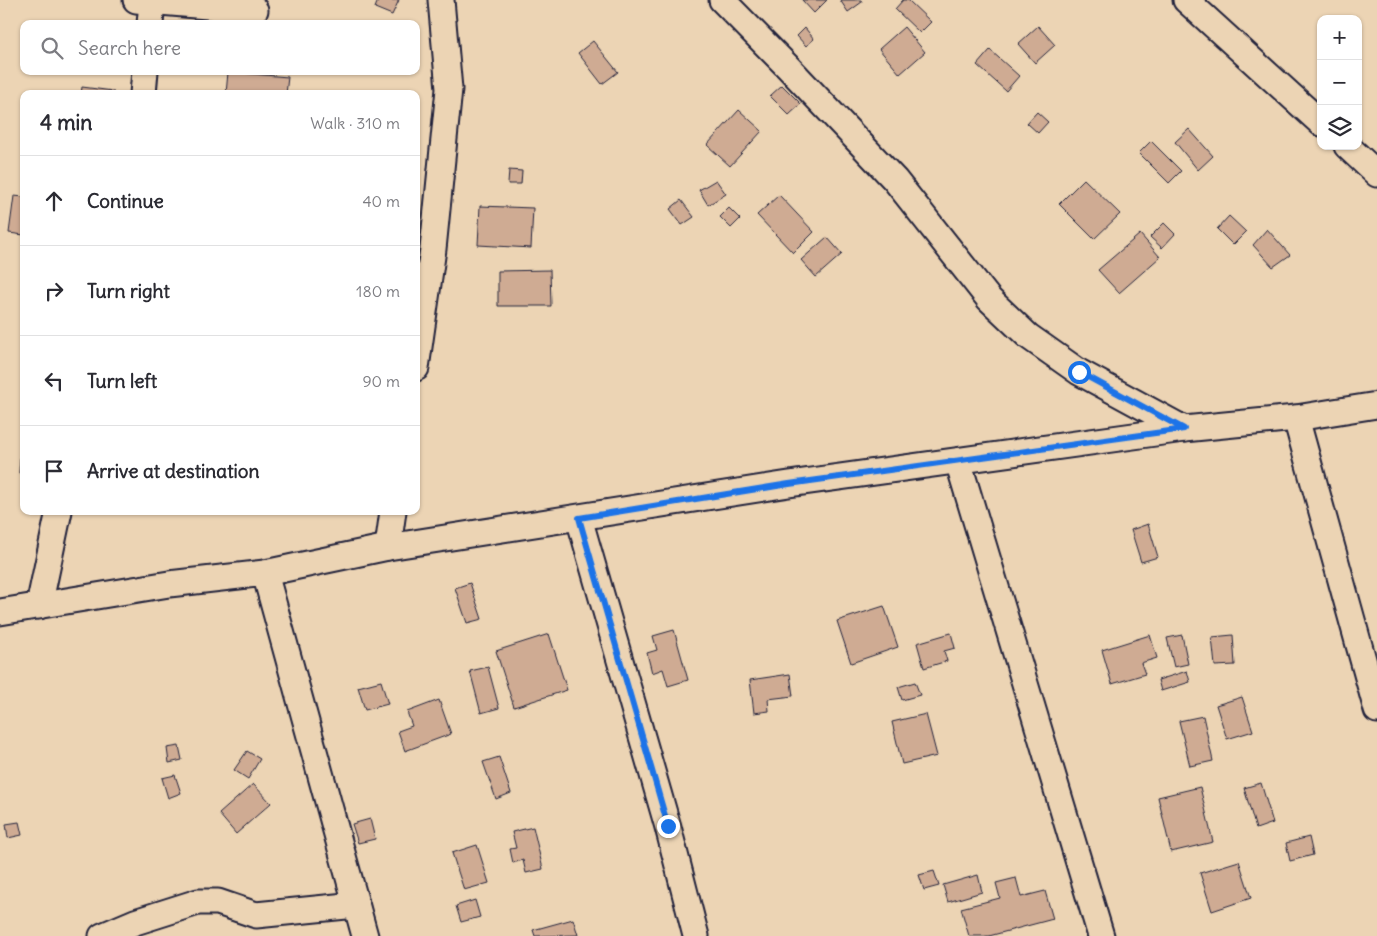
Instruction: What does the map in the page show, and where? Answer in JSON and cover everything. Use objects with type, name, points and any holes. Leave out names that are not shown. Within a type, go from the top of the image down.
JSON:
[{"type":"street","points":[[420,340],[433,249],[449,89],[441,0]]},
{"type":"street","points":[[722,0],[895,180],[989,299],[1028,336],[1079,372],[1184,429]]},
{"type":"street","points":[[1186,0],[1317,119]]},
{"type":"street","points":[[146,8],[255,10]]},
{"type":"street","points":[[143,90],[145,75]]},
{"type":"street","points":[[1350,150],[1377,174]]},
{"type":"street","points":[[0,612],[169,584],[265,573],[388,547],[789,484],[1184,429],[1296,418],[1377,405]]},
{"type":"street","points":[[1296,418],[1377,710]]},
{"type":"street","points":[[958,461],[1101,936]]},
{"type":"street","points":[[39,606],[58,515]]},
{"type":"street","points":[[388,547],[392,515]]},
{"type":"street","points":[[579,518],[668,826],[696,936]]},
{"type":"street","points":[[265,573],[365,936]]},
{"type":"street","points":[[102,936],[135,922],[198,902],[218,902],[256,915],[356,905]]},
{"type":"building","points":[[378,0],[399,0],[392,15],[375,8]]},
{"type":"building","points":[[802,0],[827,0],[814,13]]},
{"type":"building","points":[[840,0],[861,0],[862,2],[848,12]]},
{"type":"building","points":[[903,0],[908,0],[931,22],[920,33],[895,9]]},
{"type":"building","points":[[1038,26],[1055,45],[1035,63],[1018,44]]},
{"type":"building","points":[[904,27],[925,52],[900,74],[879,49]]},
{"type":"building","points":[[805,28],[814,39],[806,46],[797,36]]},
{"type":"building","points":[[593,41],[618,72],[602,84],[578,53]]},
{"type":"building","points":[[990,50],[1019,76],[1006,91],[977,65]]},
{"type":"building","points":[[228,75],[288,77],[286,90],[226,90]]},
{"type":"building","points":[[782,85],[801,104],[789,115],[770,96]]},
{"type":"building","points":[[82,87],[105,90],[82,90]]},
{"type":"building","points":[[739,110],[762,131],[730,166],[707,145]]},
{"type":"building","points":[[1037,112],[1048,122],[1038,133],[1027,123]]},
{"type":"building","points":[[1189,129],[1213,156],[1198,170],[1175,142]]},
{"type":"building","points":[[1151,141],[1181,171],[1169,183],[1139,153]]},
{"type":"building","points":[[509,170],[522,171],[521,184],[508,184]]},
{"type":"building","points":[[1084,179],[1120,214],[1094,239],[1059,204]]},
{"type":"building","points":[[716,180],[726,194],[708,205],[699,190]]},
{"type":"building","points":[[779,195],[814,232],[793,253],[757,215]]},
{"type":"building","points":[[14,196],[20,197],[20,234],[9,233]]},
{"type":"building","points":[[681,200],[694,217],[682,225],[670,209]]},
{"type":"building","points":[[480,206],[533,208],[531,248],[478,245]]},
{"type":"building","points":[[729,208],[740,219],[731,228],[720,217]]},
{"type":"building","points":[[1229,216],[1246,232],[1233,245],[1217,229]]},
{"type":"building","points":[[1164,223],[1175,234],[1162,248],[1150,237]]},
{"type":"building","points":[[1267,229],[1290,255],[1273,267],[1253,245]]},
{"type":"building","points":[[1140,234],[1160,257],[1119,293],[1098,270]]},
{"type":"building","points":[[827,237],[842,254],[816,277],[801,260]]},
{"type":"building","points":[[550,270],[551,306],[498,306],[498,271]]},
{"type":"building","points":[[1148,524],[1158,557],[1141,562],[1131,530]]},
{"type":"building","points":[[470,583],[482,619],[467,623],[455,588]]},
{"type":"building","points":[[884,606],[898,647],[851,663],[837,621]]},
{"type":"building","points":[[674,630],[688,680],[668,686],[663,669],[652,673],[647,653],[657,650],[653,636]]},
{"type":"building","points":[[951,633],[955,648],[944,651],[947,661],[924,668],[917,643]]},
{"type":"building","points":[[549,634],[567,690],[514,707],[496,651]]},
{"type":"building","points":[[1150,635],[1157,658],[1141,663],[1145,674],[1112,684],[1102,650]]},
{"type":"building","points":[[1182,635],[1188,664],[1174,667],[1167,638]]},
{"type":"building","points":[[1233,635],[1235,665],[1215,666],[1212,637]]},
{"type":"building","points":[[488,667],[499,708],[481,713],[470,671]]},
{"type":"building","points":[[1187,671],[1190,682],[1161,691],[1158,680]]},
{"type":"building","points":[[790,674],[793,696],[768,699],[769,711],[754,713],[750,680]]},
{"type":"building","points":[[381,681],[388,704],[365,710],[358,687]]},
{"type":"building","points":[[915,682],[920,695],[902,700],[898,687]]},
{"type":"building","points":[[1242,697],[1253,731],[1227,739],[1216,705]]},
{"type":"building","points":[[439,700],[451,734],[405,751],[398,731],[412,726],[407,712]]},
{"type":"building","points":[[926,714],[937,756],[902,764],[892,722]]},
{"type":"building","points":[[1203,716],[1213,761],[1190,766],[1179,721]]},
{"type":"building","points":[[179,746],[182,760],[169,763],[167,748]]},
{"type":"building","points":[[247,751],[260,759],[248,779],[234,770]]},
{"type":"building","points":[[499,757],[511,793],[496,799],[483,762]]},
{"type":"building","points":[[175,775],[181,793],[168,798],[162,778]]},
{"type":"building","points":[[1261,783],[1273,823],[1256,829],[1244,788]]},
{"type":"building","points":[[253,784],[271,803],[236,834],[219,814]]},
{"type":"building","points":[[1200,787],[1213,842],[1171,852],[1158,797]]},
{"type":"building","points":[[370,819],[375,839],[358,843],[352,824]]},
{"type":"building","points":[[19,822],[22,835],[8,838],[6,824]]},
{"type":"building","points":[[533,827],[543,869],[526,873],[523,860],[513,863],[510,849],[516,848],[512,832]]},
{"type":"building","points":[[1309,837],[1313,855],[1290,861],[1286,843]]},
{"type":"building","points":[[477,845],[489,883],[464,890],[452,853]]},
{"type":"building","points":[[1239,861],[1251,898],[1212,911],[1200,873]]},
{"type":"building","points":[[934,871],[939,886],[924,890],[919,875]]},
{"type":"building","points":[[978,875],[982,892],[948,902],[943,885]]},
{"type":"building","points":[[1016,878],[1021,897],[1045,891],[1053,919],[989,936],[969,936],[961,908],[1000,898],[996,883]]},
{"type":"building","points":[[475,900],[480,917],[461,922],[456,906]]},
{"type":"building","points":[[573,919],[578,935],[535,936],[533,930]]},
{"type":"route","points":[[668,826],[579,518],[789,484],[1184,429],[1079,372]]}]
